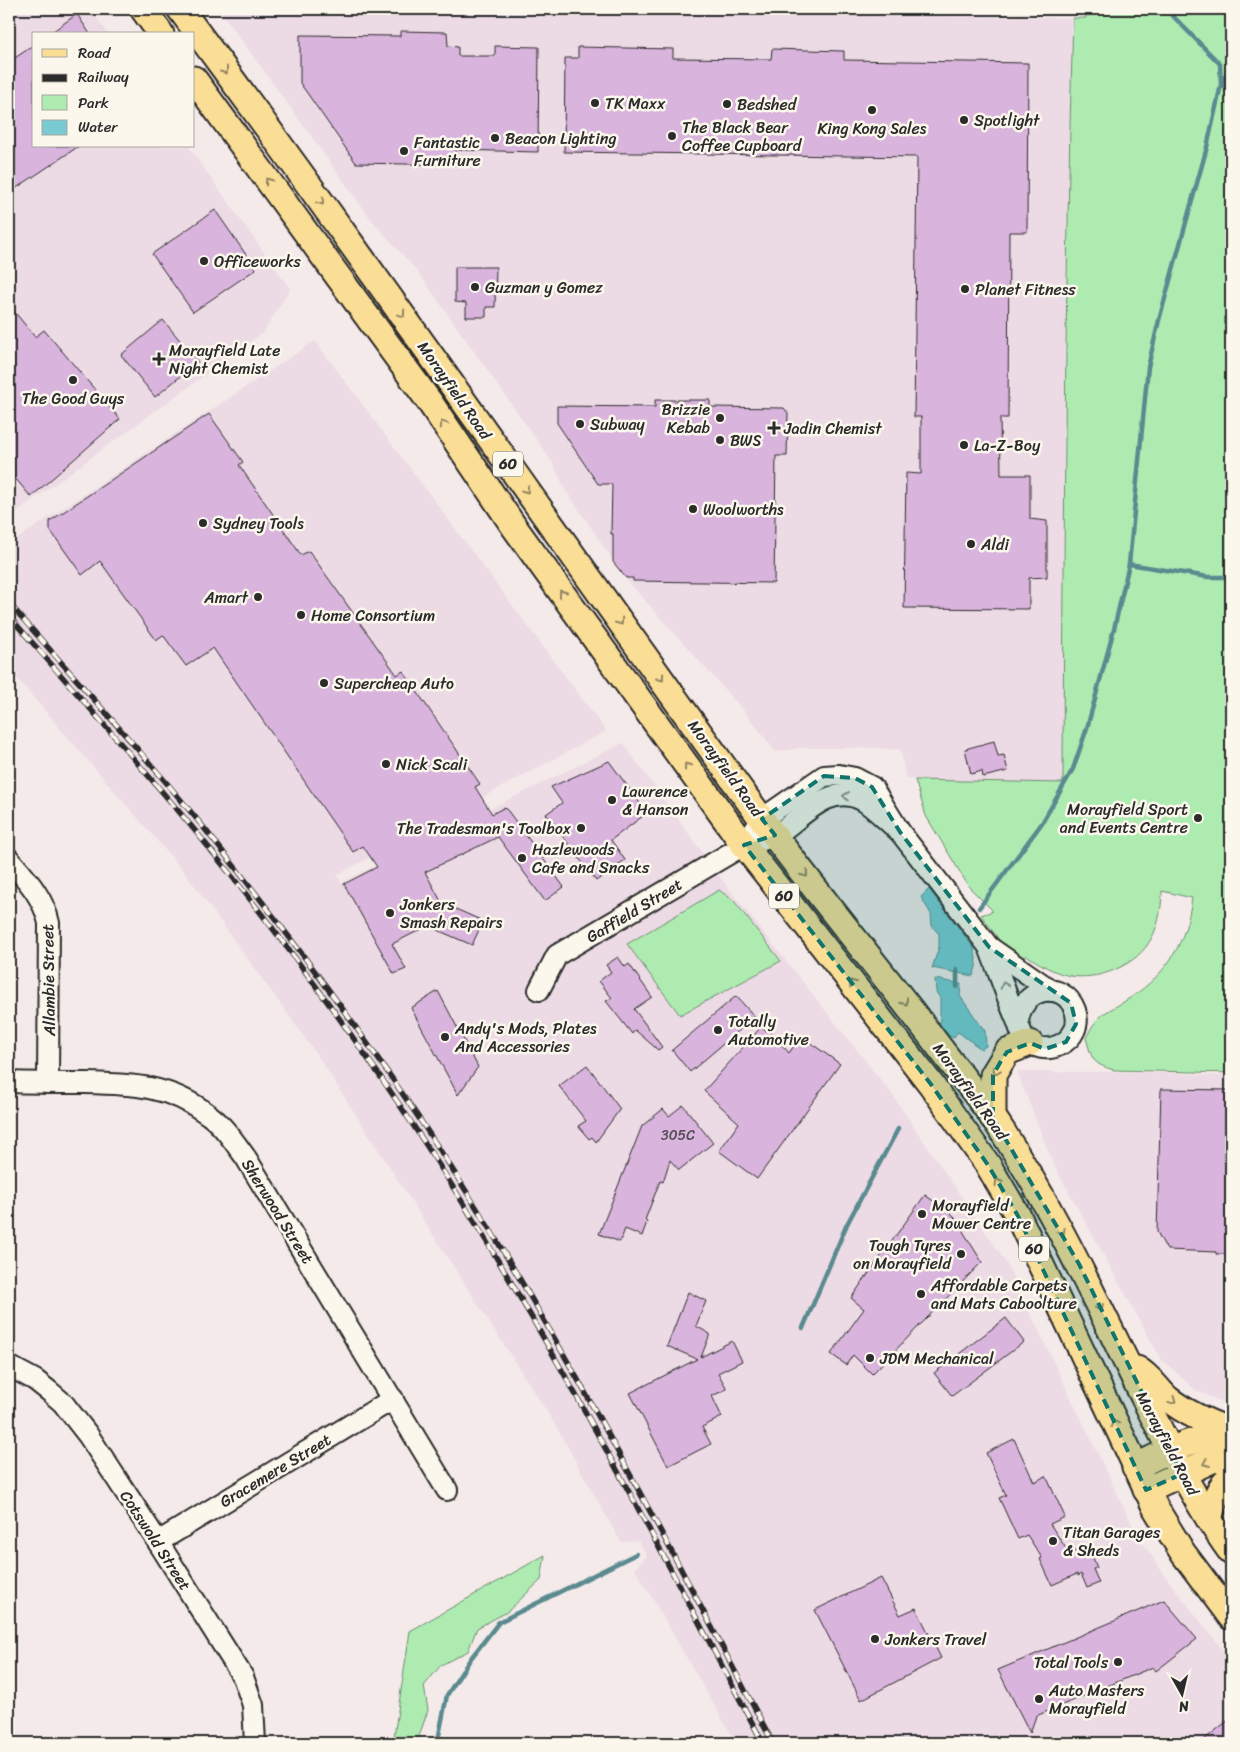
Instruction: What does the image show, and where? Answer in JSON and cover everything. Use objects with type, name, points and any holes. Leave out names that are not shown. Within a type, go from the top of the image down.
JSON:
[{"type":"main road","points":[[143,9],[160,32]]},
{"type":"main road","name":"Morayfield Road","points":[[180,9],[769,827],[993,1118],[1030,1175],[1079,1264],[1182,1474],[1231,1552]]},
{"type":"main road","name":"Morayfield Road","points":[[195,80],[428,401],[521,536],[744,845],[930,1083],[988,1165],[1018,1216],[1156,1509],[1183,1553],[1231,1617]]},
{"type":"main road","points":[[993,1118],[993,1075],[1007,1052],[1024,1033]]},
{"type":"main road","points":[[1125,1361],[1145,1374],[1168,1399],[1193,1415],[1231,1431]]},
{"type":"main road","points":[[1135,1467],[1201,1438],[1231,1436]]},
{"type":"main road","points":[[1146,1490],[1212,1460],[1231,1458]]},
{"type":"main road","points":[[1209,1519],[1215,1496],[1223,1484],[1231,1477]]},
{"type":"street","points":[[744,845],[769,827],[824,776],[839,775],[855,778],[872,788],[900,832],[989,947],[1024,1033],[1037,1047],[1053,1049],[1066,1042],[1075,1030],[1077,1018],[1071,1003],[1065,997],[1052,991],[989,947]]},
{"type":"street","name":"Gaffield Street","points":[[539,990],[557,955],[744,845]]},
{"type":"street","name":"Allambie Street","points":[[9,859],[41,899],[49,923],[48,1083]]},
{"type":"street","points":[[1024,1033],[1019,1014],[1022,1006],[1034,994],[1052,991]]},
{"type":"street","name":"Sherwood Street","points":[[9,1082],[117,1084],[153,1088],[185,1099],[210,1116],[228,1133],[246,1158],[447,1490]]},
{"type":"street","name":"Cotswold Street","points":[[9,1366],[35,1380],[63,1404],[88,1435],[158,1542],[243,1677],[253,1705],[255,1743]]},
{"type":"street","name":"Gracemere Street","points":[[158,1542],[393,1399]]},
{"type":"highlighted area","points":[[824,776],[855,778],[872,787],[900,832],[989,947],[1071,1003],[1076,1024],[1066,1042],[1045,1049],[1030,1043],[1007,1052],[993,1075],[993,1118],[1079,1264],[1182,1474],[1146,1490],[1018,1216],[988,1165],[930,1083],[744,845],[775,835],[762,819]]},
{"type":"shaded area","points":[[9,9],[90,9],[107,32],[32,32],[32,148],[189,148],[290,289],[263,333],[9,517]]},
{"type":"shaded area","points":[[219,9],[454,9],[1073,18],[1064,444],[1063,784],[915,780],[905,778],[901,750],[878,748],[800,748],[776,752],[744,711],[625,578],[565,489],[553,463],[418,272],[371,219]]},
{"type":"shaded area","points":[[315,341],[606,731],[337,875],[341,883],[623,743],[728,888],[891,1093],[1005,1261],[1137,1535],[1170,1583],[1231,1660],[1231,1743],[869,1743],[865,1735],[849,1743],[736,1743],[635,1568],[647,1556],[638,1541],[621,1542],[553,1421],[318,1056],[187,875],[9,669],[9,528],[17,539]]},
{"type":"shaded area","points":[[1017,1072],[1141,1072],[1231,1076],[1231,1402],[1221,1401],[1197,1391],[1161,1359],[1053,1163]]},
{"type":"green space","points":[[1084,9],[1231,9],[1231,1073],[1114,1070],[1094,1060],[1086,1038],[1100,1017],[1143,988],[1165,967],[1180,943],[1192,898],[1162,891],[1159,919],[1150,941],[1134,959],[1109,972],[1100,975],[1071,976],[1042,965],[1026,955],[1021,961],[1005,948],[981,915],[993,911],[969,887],[926,816],[915,780],[1063,783],[1065,401],[1070,114],[1073,18],[1086,18]]},
{"type":"green space","points":[[719,890],[734,901],[781,961],[680,1015],[627,944]]},
{"type":"green space","points":[[545,1555],[541,1580],[507,1612],[477,1628],[468,1651],[441,1665],[424,1686],[428,1710],[417,1742],[393,1743],[410,1631]]},
{"type":"water","points":[[929,889],[974,948],[977,964],[973,976],[932,968],[939,947],[939,934],[932,926],[931,914],[921,897]]},
{"type":"water","points":[[935,979],[961,984],[960,996],[985,1031],[986,1046],[981,1049],[958,1032],[953,1038],[948,1035],[940,1024],[940,998],[936,992]]},
{"type":"building","points":[[77,14],[89,32],[52,32]]},
{"type":"building","points":[[400,31],[447,32],[448,46],[458,47],[458,56],[495,56],[495,46],[539,47],[538,152],[456,150],[456,165],[356,163],[300,83],[300,35],[400,36]]},
{"type":"building","points":[[32,46],[32,148],[76,148],[9,193],[9,62]]},
{"type":"building","points":[[578,47],[673,49],[673,58],[771,59],[772,49],[844,51],[844,60],[1028,63],[1027,232],[1009,232],[1008,418],[1000,418],[1001,475],[1030,475],[1030,519],[1047,521],[1047,577],[1029,578],[1029,609],[904,608],[906,473],[921,474],[921,417],[914,417],[917,157],[564,152],[565,58],[578,58]]},
{"type":"building","name":"Officeworks","points":[[215,210],[256,269],[193,312],[152,254]]},
{"type":"building","name":"Guzman y Gomez","points":[[455,267],[496,267],[495,307],[486,307],[486,317],[466,317],[466,303],[455,302]]},
{"type":"building","points":[[9,305],[35,337],[44,330],[120,419],[31,497],[9,471]]},
{"type":"building","name":"Morayfield Late Night Chemist","points":[[163,320],[198,362],[155,397],[121,355]]},
{"type":"building","name":"Woolworths","points":[[655,400],[710,400],[710,407],[784,408],[788,413],[787,456],[776,456],[774,583],[633,581],[633,578],[626,578],[613,562],[613,534],[611,534],[612,484],[598,484],[557,423],[557,406],[655,407]]},
{"type":"building","points":[[209,414],[243,462],[239,465],[301,555],[309,551],[397,675],[403,671],[480,784],[475,787],[492,814],[505,807],[564,887],[545,901],[498,837],[425,872],[442,903],[483,921],[472,945],[428,926],[392,944],[406,969],[394,974],[344,884],[377,867],[363,846],[353,852],[213,648],[186,666],[163,635],[156,640],[100,561],[82,575],[50,530],[50,521]]},
{"type":"building","points":[[994,741],[998,756],[1004,755],[1008,771],[983,777],[982,771],[971,774],[965,749]]},
{"type":"building","points":[[609,761],[647,813],[611,840],[625,860],[596,881],[546,814],[562,803],[551,787]]},
{"type":"building","points":[[618,957],[625,967],[629,964],[652,997],[634,1009],[662,1047],[658,1050],[635,1030],[632,1034],[606,1001],[612,998],[599,981],[611,972],[606,965]]},
{"type":"building","name":"Andy's Mods, Plates And Accessories","points":[[438,991],[478,1067],[458,1095],[411,1008]]},
{"type":"building","points":[[736,996],[755,1017],[690,1072],[672,1050]]},
{"type":"building","points":[[762,1026],[766,1031],[768,1029],[789,1053],[801,1036],[840,1064],[757,1179],[719,1151],[739,1123],[704,1091]]},
{"type":"building","points":[[587,1065],[620,1109],[596,1142],[592,1137],[589,1139],[578,1126],[586,1121],[559,1086]]},
{"type":"building","points":[[1161,1089],[1231,1090],[1231,1254],[1167,1250],[1157,1232]]},
{"type":"building","points":[[683,1105],[713,1143],[679,1170],[670,1160],[663,1182],[660,1181],[645,1220],[647,1222],[642,1236],[625,1229],[620,1242],[599,1234],[642,1126],[663,1109],[669,1116]]},
{"type":"building","points":[[925,1195],[953,1215],[982,1262],[872,1374],[853,1355],[846,1365],[831,1354],[864,1309],[851,1298]]},
{"type":"building","points":[[688,1292],[706,1301],[696,1326],[710,1334],[701,1357],[732,1341],[742,1361],[718,1373],[727,1389],[712,1396],[722,1417],[702,1427],[711,1444],[668,1466],[630,1393],[697,1359],[667,1346]]},
{"type":"building","points":[[1006,1318],[1024,1342],[952,1396],[934,1373]]},
{"type":"building","points":[[1014,1439],[1034,1482],[1046,1476],[1065,1517],[1050,1524],[1069,1553],[1088,1545],[1097,1568],[1093,1569],[1099,1583],[1087,1588],[1081,1574],[1078,1576],[1077,1574],[1052,1585],[1040,1559],[1042,1558],[1027,1535],[1018,1539],[999,1498],[1006,1495],[986,1453]]},
{"type":"building","points":[[881,1578],[900,1615],[916,1608],[941,1658],[861,1700],[815,1610]]},
{"type":"building","points":[[1164,1600],[1197,1639],[1156,1671],[1153,1667],[1036,1716],[1030,1733],[998,1670]]},
{"type":"building","points":[[1231,1718],[1231,1743],[1200,1743]]},
{"type":"waterway","points":[[979,908],[1042,823],[1073,769],[1087,728],[1114,629],[1129,564],[1148,367],[1159,320],[1207,147],[1221,85],[1220,64],[1166,9]]},
{"type":"waterway","points":[[1231,64],[1221,85],[1231,90]]},
{"type":"waterway","points":[[1129,564],[1208,577],[1225,577]]},
{"type":"waterway","points":[[957,969],[957,987]]},
{"type":"waterway","points":[[803,1328],[847,1224],[898,1129]]},
{"type":"waterway","points":[[434,1743],[438,1740],[447,1695],[471,1658],[499,1622],[636,1554]]},
{"type":"railway","points":[[9,603],[204,828],[300,951],[391,1077],[495,1238],[592,1404],[773,1743]]},
{"type":"railway","points":[[9,616],[197,833],[292,954],[382,1079],[435,1159],[535,1322],[628,1490],[763,1743]]},
{"type":"place","name":"TK Maxx","points":[[595,103]]},
{"type":"place","name":"Bedshed","points":[[727,104]]},
{"type":"place","name":"King Kong Sales","points":[[872,110]]},
{"type":"place","name":"Spotlight","points":[[964,120]]},
{"type":"place","name":"The Black Bear Coffee Cupboard","points":[[672,136]]},
{"type":"place","name":"Beacon Lighting","points":[[495,138]]},
{"type":"place","name":"Fantastic Furniture","points":[[404,151]]},
{"type":"place","name":"Officeworks","points":[[204,261]]},
{"type":"place","name":"Guzman y Gomez","points":[[475,287]]},
{"type":"place","name":"Planet Fitness","points":[[965,289]]},
{"type":"place","name":"Morayfield Late Night Chemist","points":[[159,359]]},
{"type":"place","name":"The Good Guys","points":[[73,380]]},
{"type":"place","name":"Brizzie Kebab","points":[[720,418]]},
{"type":"place","name":"Subway","points":[[580,424]]},
{"type":"place","name":"Jadin Chemist","points":[[774,428]]},
{"type":"place","name":"BWS","points":[[720,440]]},
{"type":"place","name":"La-Z-Boy","points":[[964,445]]},
{"type":"place","name":"Woolworths","points":[[693,509]]},
{"type":"place","name":"Sydney Tools","points":[[203,523]]},
{"type":"place","name":"Aldi","points":[[971,544]]},
{"type":"place","name":"Amart","points":[[258,597]]},
{"type":"place","name":"Home Consortium","points":[[301,615]]},
{"type":"place","name":"Supercheap Auto","points":[[324,683]]},
{"type":"place","name":"Nick Scali","points":[[386,764]]},
{"type":"place","name":"Lawrence & Hanson","points":[[612,800]]},
{"type":"place","name":"Morayfield Sport and Events Centre","points":[[1198,818]]},
{"type":"place","name":"The Tradesman's Toolbox","points":[[581,828]]},
{"type":"place","name":"Hazlewoods Cafe and Snacks","points":[[522,858]]},
{"type":"place","name":"Jonkers Smash Repairs","points":[[390,913]]},
{"type":"place","name":"Totally Automotive","points":[[718,1030]]},
{"type":"place","name":"Andy's Mods, Plates And Accessories","points":[[445,1037]]},
{"type":"place","name":"Morayfield Mower Centre","points":[[922,1214]]},
{"type":"place","name":"Tough Tyres on Morayfield","points":[[961,1254]]},
{"type":"place","name":"Affordable Carpets and Mats Caboolture","points":[[921,1294]]},
{"type":"place","name":"JDM Mechanical","points":[[870,1358]]},
{"type":"place","name":"Titan Garages & Sheds","points":[[1053,1541]]},
{"type":"place","name":"Jonkers Travel","points":[[875,1639]]},
{"type":"place","name":"Total Tools","points":[[1118,1662]]},
{"type":"place","name":"Auto Masters Morayfield","points":[[1039,1699]]}]
